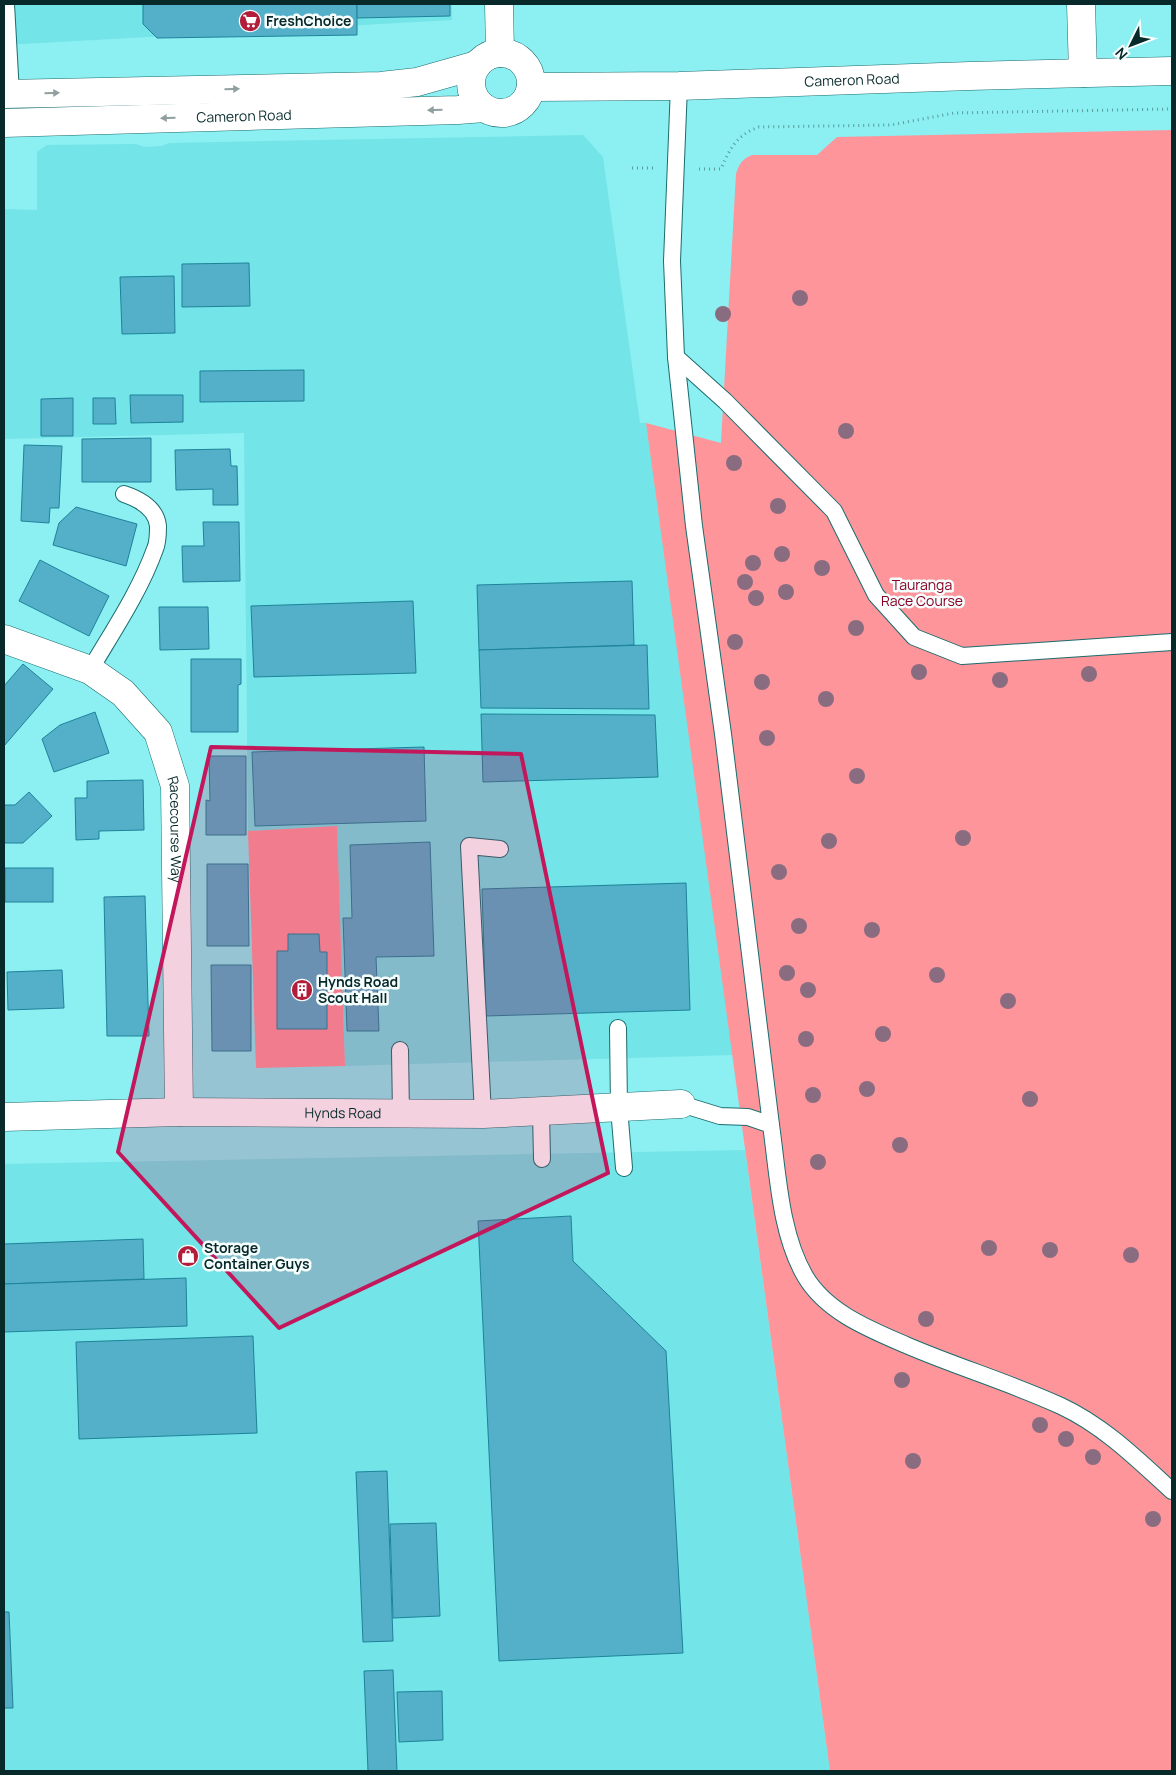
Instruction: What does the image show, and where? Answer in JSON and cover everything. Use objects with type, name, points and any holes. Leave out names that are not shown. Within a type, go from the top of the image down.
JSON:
[{"type":"main road","points":[[488,59],[499,4]]},
{"type":"main road","points":[[1081,4],[1082,73]]},
{"type":"main road","points":[[511,55],[520,60],[526,67],[531,77],[531,87],[522,105],[503,113],[493,112],[484,108],[477,101],[472,93],[472,74],[488,59],[511,55]]},
{"type":"main road","name":"Cameron Road","points":[[7,94],[382,86],[418,82],[488,59]]},
{"type":"main road","name":"Cameron Road","points":[[531,87],[679,86],[1172,71]]},
{"type":"main road","name":"Cameron Road","points":[[4,123],[484,108]]},
{"type":"main road","name":"Racecourse Way","points":[[4,639],[90,670],[123,693],[158,732],[175,786],[179,1112]]},
{"type":"main road","name":"Hynds Road","points":[[4,1117],[179,1112],[483,1114],[681,1104]]},
{"type":"lane","points":[[6,4],[7,94]]},
{"type":"lane","points":[[679,86],[672,261],[676,357],[694,526],[723,734],[771,1125],[788,1234],[797,1260],[806,1278],[825,1300],[848,1317],[933,1356],[1062,1406],[1096,1426],[1130,1452],[1172,1491]]},
{"type":"lane","points":[[676,357],[725,401],[834,511],[876,595],[914,637],[962,656],[1172,642]]},
{"type":"lane","points":[[90,670],[135,593],[156,547],[158,524],[150,508],[137,498],[124,494]]},
{"type":"lane","points":[[483,1114],[469,846],[500,849]]},
{"type":"lane","points":[[618,1028],[619,1108],[624,1168]]},
{"type":"lane","points":[[400,1050],[401,1114]]},
{"type":"lane","points":[[681,1104],[720,1116],[748,1117],[771,1125]]},
{"type":"lane","points":[[541,1112],[542,1159]]},
{"type":"path","points":[[973,104],[974,113]]},
{"type":"path","points":[[718,169],[721,169],[736,140],[748,130],[759,127],[891,125],[954,113],[1172,109]]},
{"type":"highlighted area","points":[[211,747],[521,754],[608,1173],[279,1328],[118,1152]]},
{"type":"shaded area","points":[[4,4],[452,4],[452,20],[4,45]]},
{"type":"shaded area","points":[[583,135],[603,157],[640,423],[646,423],[733,1055],[345,1066],[337,827],[248,831],[244,433],[4,439],[4,209],[37,210],[37,152],[47,145],[136,144],[145,147],[161,146],[169,143]]},
{"type":"shaded area","points":[[745,1150],[830,1771],[4,1771],[4,1164]]},
{"type":"green space","name":"Tauranga Race Course","points":[[1172,130],[1172,1771],[830,1771],[646,423],[721,443],[736,174],[741,162],[746,158],[752,155],[817,155],[837,137]]},
{"type":"green space","points":[[337,826],[345,1066],[256,1068],[248,831]]},
{"type":"building","name":"FreshChoice","points":[[143,4],[357,4],[357,35],[157,38],[143,24]]},
{"type":"building","points":[[357,4],[450,4],[450,16],[357,18]]},
{"type":"building","points":[[249,263],[250,306],[182,307],[182,264]]},
{"type":"building","points":[[174,276],[175,333],[122,334],[120,277]]},
{"type":"building","points":[[304,370],[304,401],[200,402],[200,371]]},
{"type":"building","points":[[130,395],[183,395],[183,422],[131,423]]},
{"type":"building","points":[[73,398],[73,436],[41,436],[41,399]]},
{"type":"building","points":[[93,398],[115,398],[116,424],[93,424]]},
{"type":"building","points":[[151,438],[151,482],[82,482],[82,439]]},
{"type":"building","points":[[24,445],[62,446],[59,508],[50,508],[49,523],[21,521]]},
{"type":"building","points":[[230,449],[231,466],[237,466],[238,505],[213,505],[213,489],[176,490],[175,450]]},
{"type":"building","points":[[76,507],[137,524],[126,566],[53,545],[59,523]]},
{"type":"building","points":[[203,522],[239,522],[240,581],[183,582],[182,546],[204,546]]},
{"type":"building","points":[[40,560],[109,596],[89,636],[19,601]]},
{"type":"building","points":[[632,581],[634,645],[479,650],[477,585]]},
{"type":"building","points":[[413,601],[416,673],[254,677],[251,606]]},
{"type":"building","points":[[159,607],[208,607],[209,649],[160,650]]},
{"type":"building","points":[[647,645],[649,709],[481,708],[479,650]]},
{"type":"building","points":[[191,659],[241,659],[241,684],[238,685],[238,732],[191,732]]},
{"type":"building","points":[[23,664],[53,689],[4,746],[4,686]]},
{"type":"building","points":[[95,712],[109,753],[54,772],[42,739],[60,725]]},
{"type":"building","points":[[481,714],[655,715],[658,777],[483,782]]},
{"type":"building","points":[[424,747],[426,821],[255,826],[252,752]]},
{"type":"building","points":[[209,756],[246,756],[246,835],[206,835],[206,800],[210,801]]},
{"type":"building","points":[[143,780],[144,830],[99,831],[99,839],[76,840],[75,798],[87,798],[87,781]]},
{"type":"building","points":[[29,792],[52,816],[23,843],[4,843],[4,805],[15,805]]},
{"type":"building","points":[[430,842],[434,956],[376,957],[379,1031],[347,1031],[343,918],[352,918],[350,845]]},
{"type":"building","points":[[207,864],[248,864],[249,946],[207,946]]},
{"type":"building","points":[[5,868],[53,868],[53,902],[5,902]]},
{"type":"building","points":[[686,883],[690,1010],[486,1016],[482,889]]},
{"type":"building","points":[[145,896],[149,1036],[107,1036],[104,897]]},
{"type":"building","name":"Hynds Road Scout Hall","points":[[288,934],[319,934],[320,952],[327,952],[327,1029],[277,1029],[277,951],[288,951]]},
{"type":"building","points":[[211,965],[251,965],[251,1051],[212,1051]]},
{"type":"building","points":[[62,970],[64,1008],[8,1010],[7,972]]},
{"type":"building","points":[[571,1216],[573,1261],[666,1351],[683,1653],[499,1661],[478,1221]]},
{"type":"building","points":[[143,1239],[144,1279],[4,1284],[4,1244]]},
{"type":"building","points":[[186,1278],[187,1326],[4,1332],[4,1284]]},
{"type":"building","points":[[253,1336],[257,1433],[79,1439],[76,1342]]},
{"type":"building","points":[[387,1471],[393,1641],[363,1642],[356,1472]]},
{"type":"building","points":[[436,1523],[440,1616],[393,1618],[390,1524]]},
{"type":"building","points":[[4,1612],[9,1612],[13,1708],[4,1708]]},
{"type":"building","points":[[393,1670],[397,1771],[368,1771],[364,1671]]},
{"type":"building","points":[[442,1691],[443,1740],[399,1742],[397,1692]]},
{"type":"place","name":"FreshChoice","points":[[250,21]]},
{"type":"place","name":"Hynds Road Scout Hall","points":[[302,990]]},
{"type":"place","name":"Storage Container Guys","points":[[188,1256]]}]
